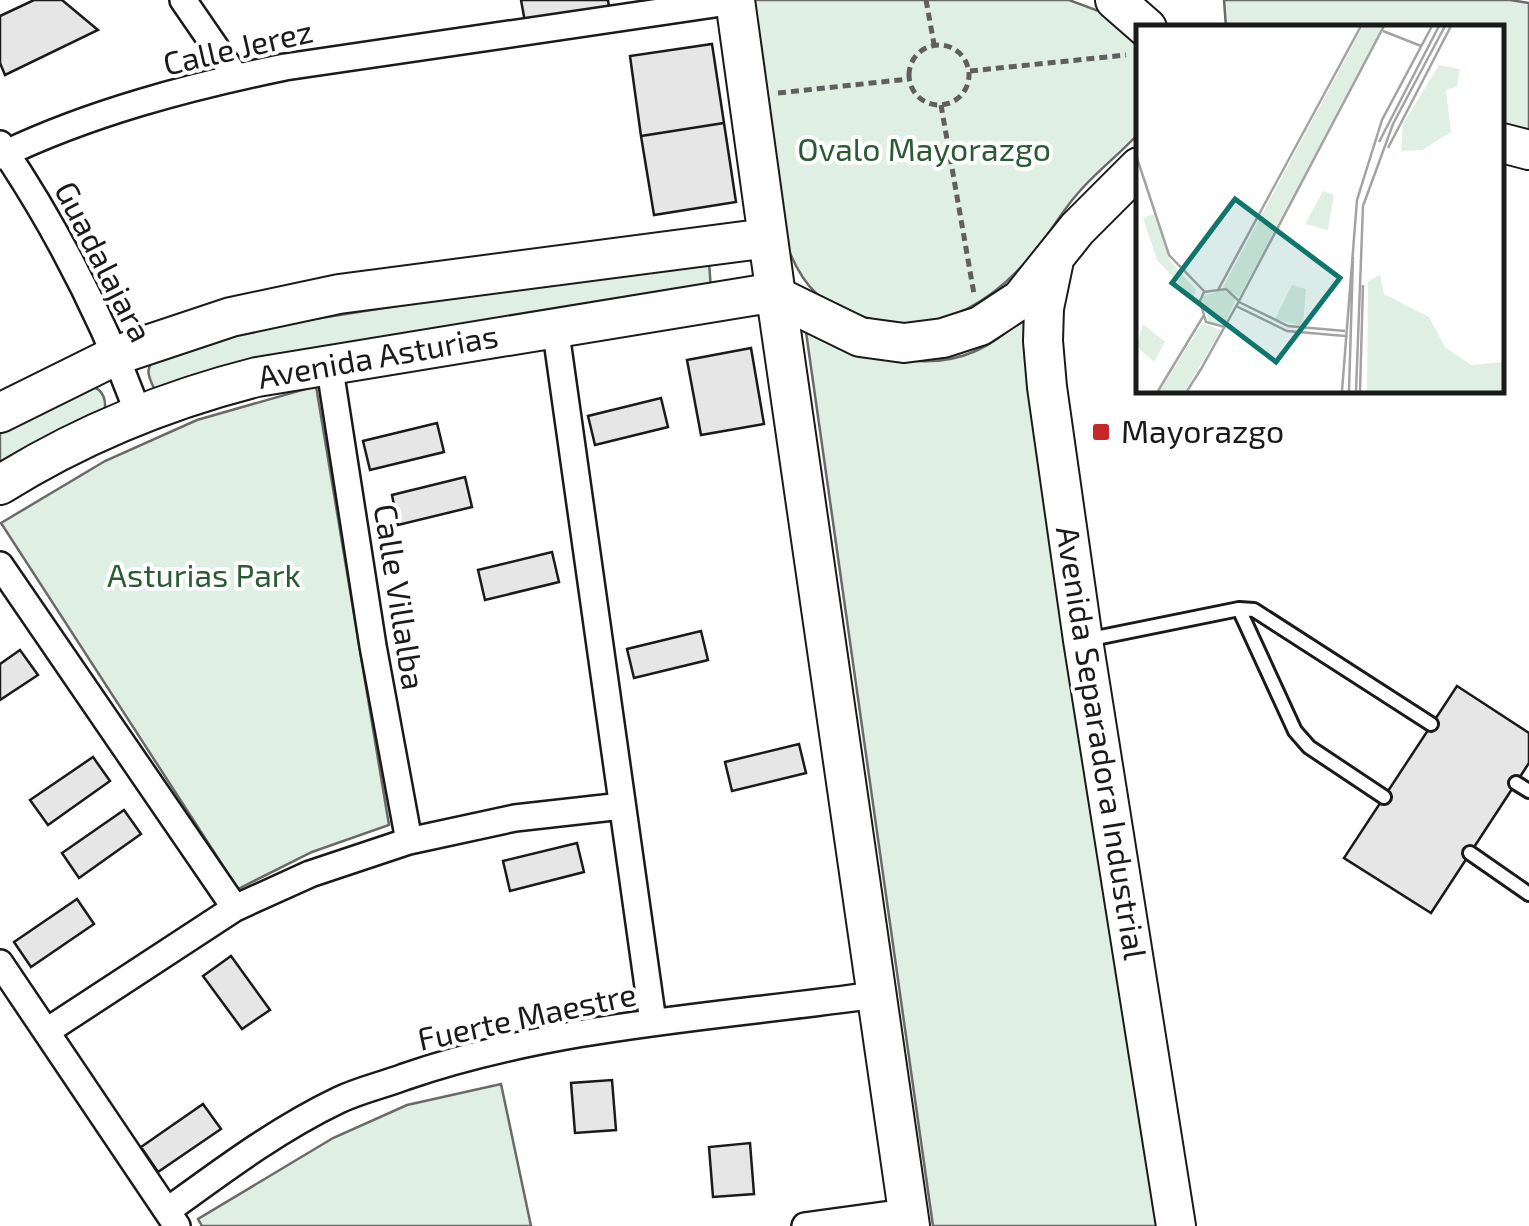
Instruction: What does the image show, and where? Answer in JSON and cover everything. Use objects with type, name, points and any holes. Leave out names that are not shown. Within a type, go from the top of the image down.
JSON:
[{"type":"main road","points":[[735,0],[908,1219]]},
{"type":"main road","points":[[1115,0],[1144,25]]},
{"type":"main road","points":[[1504,144],[1529,150]]},
{"type":"main road","points":[[776,294],[860,337],[904,343],[943,338],[980,326],[1020,299],[1106,197],[1136,170]]},
{"type":"main road","name":"Avenida Asturias","points":[[0,413],[117,355],[231,317],[339,294],[768,238]]},
{"type":"main road","name":"Avenida Separadora Industrial","points":[[1054,260],[1042,341],[1083,640],[1176,1226]]},
{"type":"main road","name":"Avenida Asturias","points":[[0,485],[77,441],[204,390],[329,363],[776,294]]},
{"type":"street","points":[[183,0],[236,77]]},
{"type":"street","name":"Calle Jerez","points":[[2,151],[84,120],[285,66],[735,0]]},
{"type":"street","name":"Guadalajara","points":[[2,151],[60,238],[117,355],[139,415]]},
{"type":"street","points":[[555,326],[653,1022]]},
{"type":"street","name":"Calle Villalba","points":[[329,363],[371,632],[410,841]]},
{"type":"street","points":[[0,565],[235,908]]},
{"type":"street","points":[[47,1030],[235,908],[310,874],[410,841],[515,818],[622,806]]},
{"type":"street","points":[[0,963],[172,1218]]},
{"type":"street","name":"Fuerte Maestre","points":[[172,1218],[254,1148],[340,1099],[433,1067],[498,1049],[653,1022],[876,995]]},
{"type":"street","points":[[805,1226],[908,1219]]},
{"type":"lane","points":[[1239,609],[1295,730],[1308,747],[1384,797]]},
{"type":"lane","points":[[1083,640],[1239,609],[1254,610],[1432,724]]},
{"type":"lane","points":[[1516,783],[1529,791]]},
{"type":"lane","points":[[1470,853],[1529,894]]},
{"type":"path","points":[[926,0],[934,44]]},
{"type":"path","points":[[934,44],[954,47],[962,53],[970,71],[966,90],[959,98],[941,105],[923,101],[909,79],[912,60],[934,44]]},
{"type":"path","points":[[970,71],[1136,54]]},
{"type":"path","points":[[765,94],[909,79]]},
{"type":"path","points":[[941,105],[976,306]]},
{"type":"green space","name":"Ovalo Mayorazgo","points":[[754,0],[1069,0],[1107,14],[1136,38],[1136,136],[1074,198],[1026,262],[967,309],[920,323],[895,323],[851,313],[816,293],[800,274],[787,246]]},
{"type":"green space","points":[[1224,0],[1529,3],[1529,132],[1504,129],[1504,25],[1226,25]]},
{"type":"green space","points":[[695,259],[709,262],[711,290],[155,390],[149,375],[149,366],[160,353],[263,327]]},
{"type":"green space","points":[[1026,314],[1174,1226],[933,1226],[806,332],[894,358],[948,359],[974,352],[1000,337]]},
{"type":"green space","points":[[90,386],[103,396],[104,414],[0,471],[0,430]]},
{"type":"green space","name":"Asturias Park","points":[[316,386],[389,825],[312,852],[238,889],[1,523],[105,461],[197,420]]},
{"type":"green space","points":[[501,1084],[531,1226],[202,1226],[198,1219],[333,1138],[407,1105]]},
{"type":"building","points":[[34,0],[62,0],[98,30],[5,75],[0,63],[0,16]]},
{"type":"building","points":[[521,0],[608,0],[609,7],[525,22]]},
{"type":"building","points":[[712,44],[724,123],[641,136],[630,56]]},
{"type":"building","points":[[724,123],[736,202],[654,215],[641,136]]},
{"type":"building","points":[[751,348],[764,424],[701,435],[687,360]]},
{"type":"building","points":[[661,398],[668,427],[595,445],[588,416]]},
{"type":"building","points":[[437,423],[444,452],[370,470],[363,441]]},
{"type":"building","points":[[465,477],[472,507],[398,525],[392,495]]},
{"type":"building","points":[[552,552],[559,582],[485,600],[478,570]]},
{"type":"building","points":[[701,631],[708,660],[634,678],[627,649]]},
{"type":"building","points":[[20,650],[38,675],[0,700],[0,664]]},
{"type":"building","points":[[1457,686],[1529,733],[1529,763],[1431,913],[1344,858]]},
{"type":"building","points":[[799,744],[806,773],[732,791],[725,762]]},
{"type":"building","points":[[93,757],[110,781],[48,825],[30,800]]},
{"type":"building","points":[[124,810],[141,834],[79,878],[62,853]]},
{"type":"building","points":[[577,843],[584,872],[510,891],[503,861]]},
{"type":"building","points":[[77,899],[94,924],[31,967],[14,942]]},
{"type":"building","points":[[231,956],[270,1010],[242,1029],[203,976]]},
{"type":"building","points":[[612,1080],[616,1130],[575,1133],[571,1083]]},
{"type":"building","points":[[203,1104],[221,1129],[158,1172],[141,1147]]},
{"type":"building","points":[[750,1143],[754,1194],[713,1197],[709,1147]]},
{"type":"place","name":"Mayorazgo","points":[[1101,432]]}]
